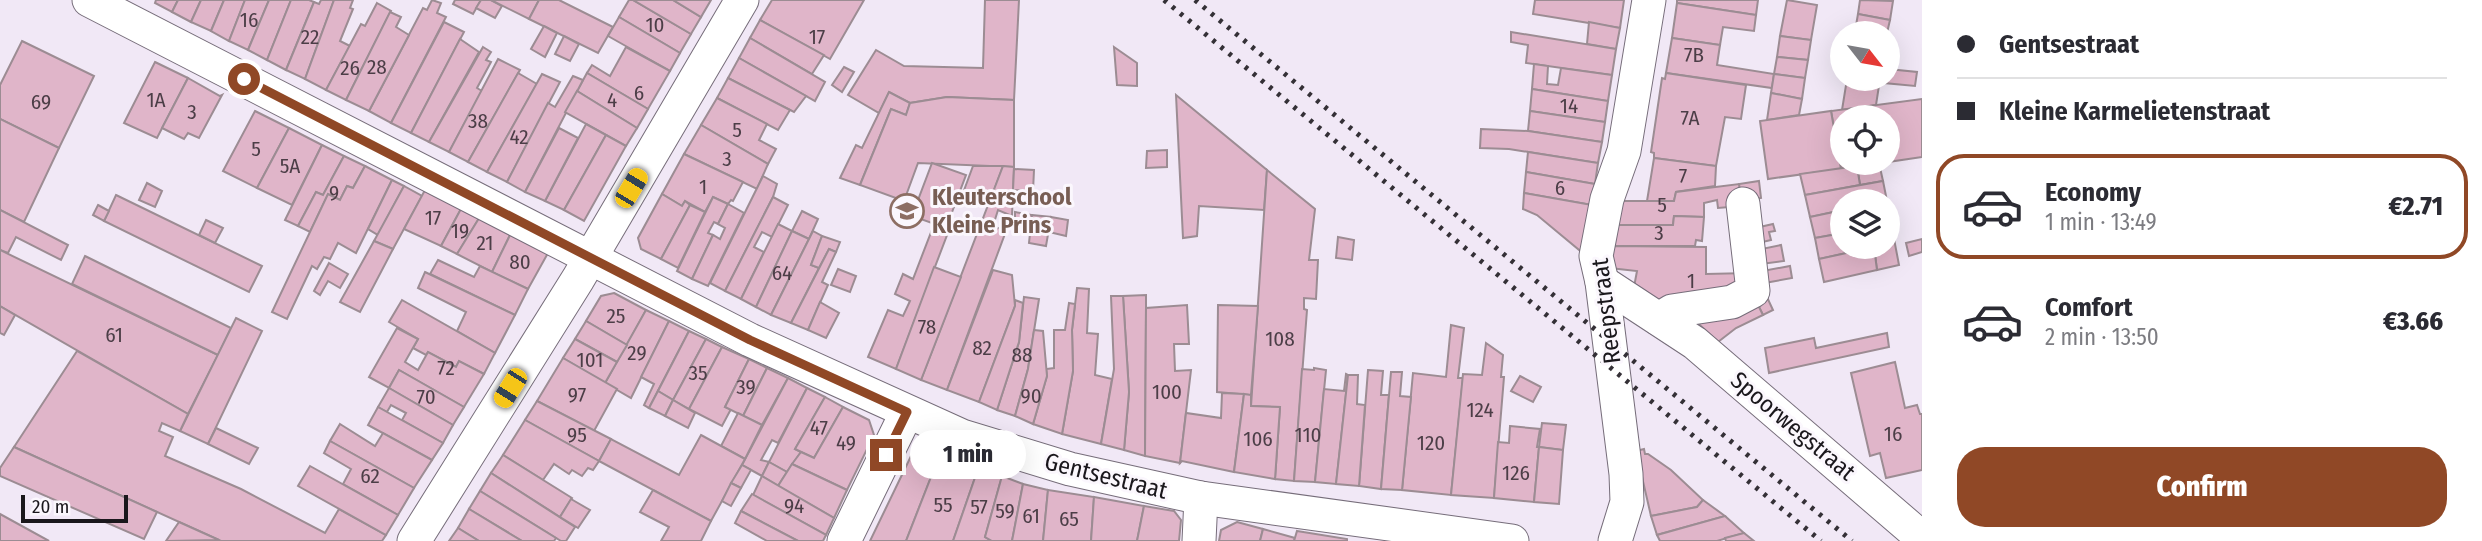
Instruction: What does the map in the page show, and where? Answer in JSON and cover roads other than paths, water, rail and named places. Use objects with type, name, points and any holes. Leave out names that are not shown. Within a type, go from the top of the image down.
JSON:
[{"type":"street","name":"Gentsestraat","points":[[89,0],[750,340],[962,436],[1070,470],[1202,498],[1512,541]]},
{"type":"street","points":[[414,541],[589,258],[742,0]]},
{"type":"street","name":"Reepstraat","points":[[1615,541],[1627,502],[1626,474],[1602,282],[1596,257],[1607,199],[1624,152],[1649,0]]},
{"type":"street","points":[[1659,319],[1672,311],[1732,302],[1753,291],[1743,204]]},
{"type":"street","name":"Spoorwegstraat","points":[[1602,282],[1695,343],[1922,538]]},
{"type":"street","points":[[844,541],[907,412]]},
{"type":"street","points":[[1199,541],[1202,498]]},
{"type":"railway","points":[[1164,0],[1821,541]]},
{"type":"railway","points":[[1195,0],[1852,541]]},
{"type":"place","name":"Kleuterschool Kleine Prins","points":[[907,211]]}]
